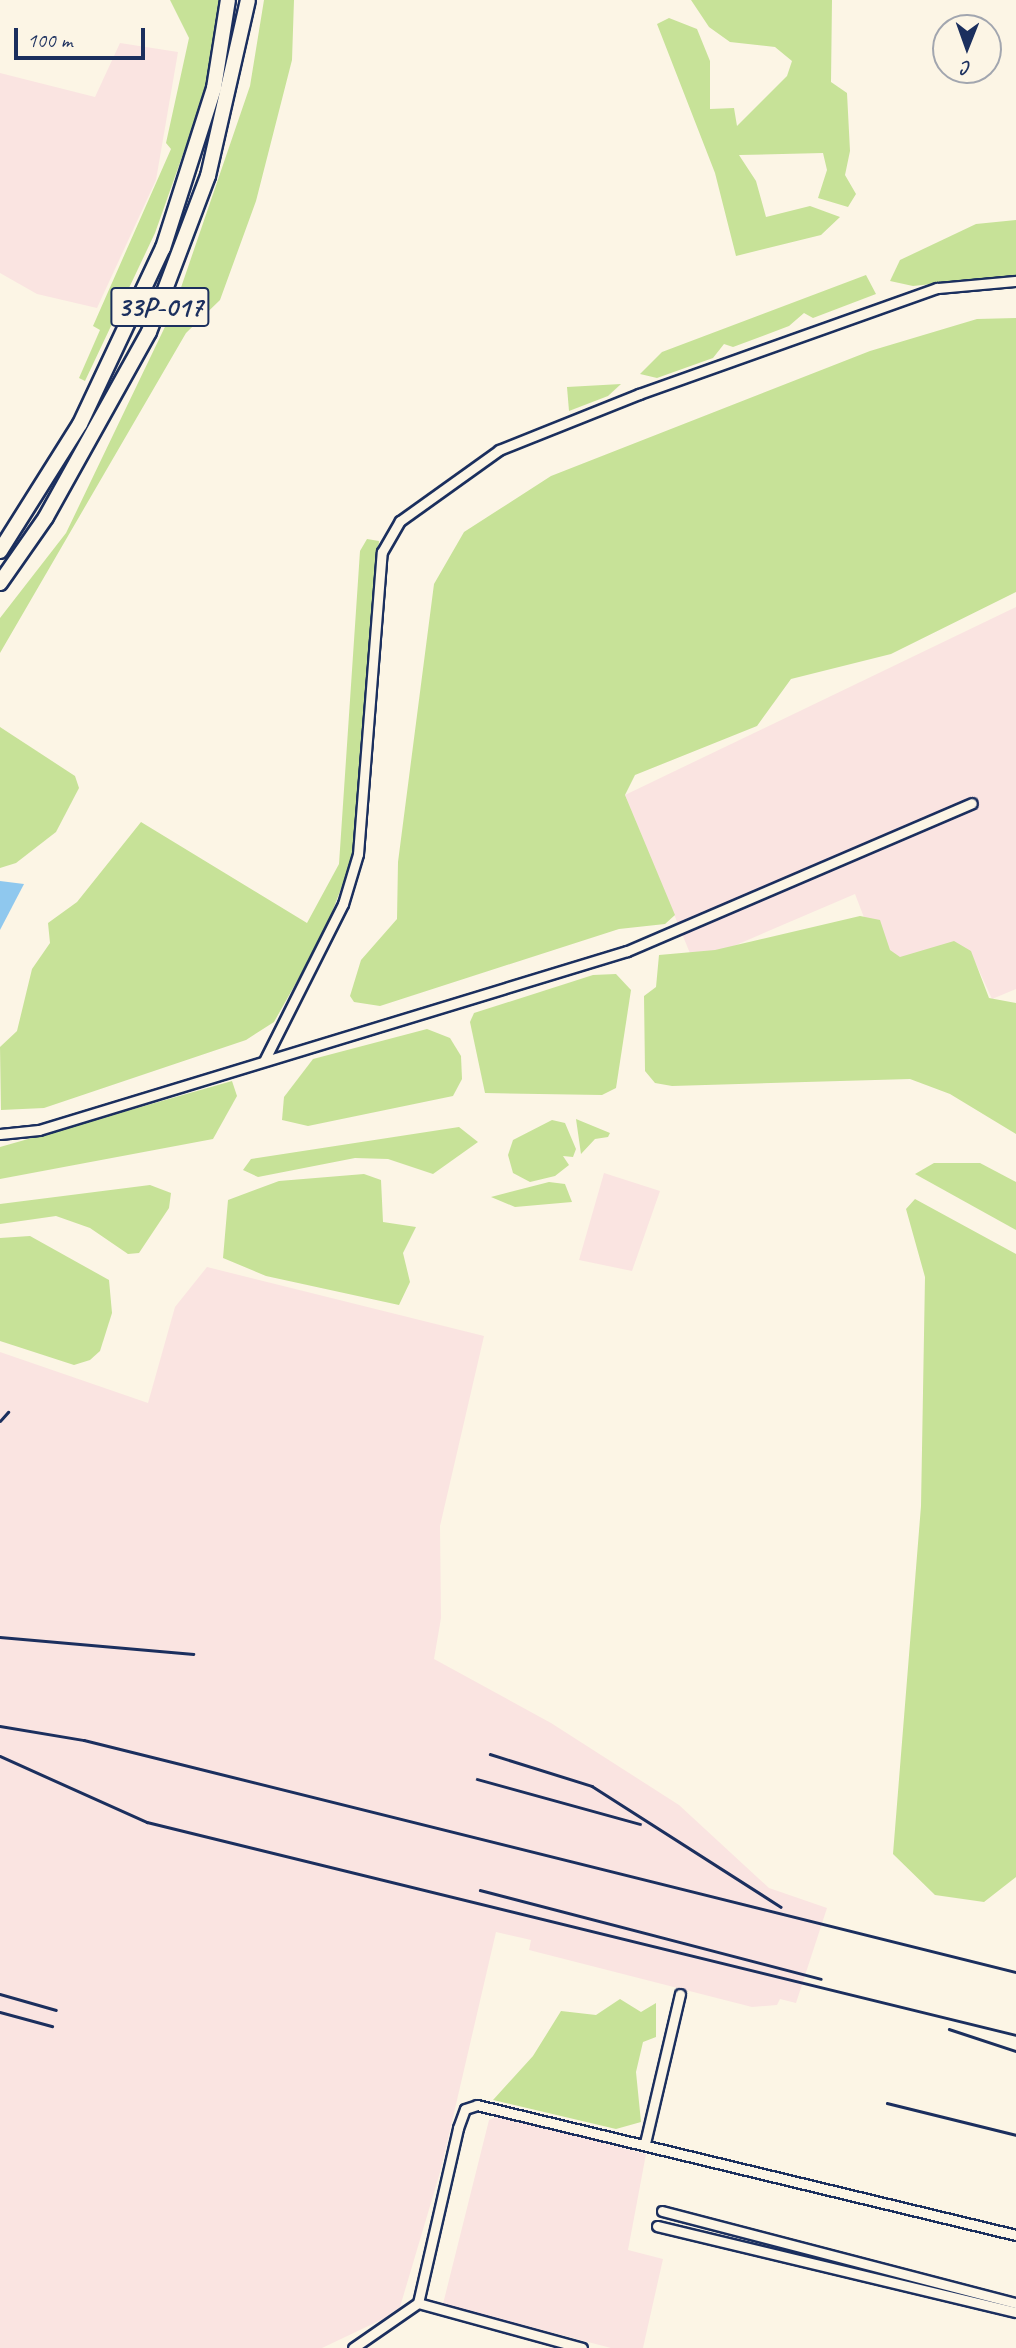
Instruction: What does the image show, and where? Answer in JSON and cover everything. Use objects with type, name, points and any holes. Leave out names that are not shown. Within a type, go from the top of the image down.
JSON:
[{"type":"highway","name":"33Р-017","points":[[0,551],[80,424],[163,248],[214,88],[228,0]]},
{"type":"highway","name":"33Р-017","points":[[0,583],[46,517],[159,310],[208,176],[248,0]]},
{"type":"street","points":[[264,1060],[343,904],[358,855],[382,552],[400,522],[499,450],[639,394],[937,288],[1016,281]]},
{"type":"street","points":[[0,1134],[39,1130],[627,951],[972,803]]},
{"type":"street","points":[[645,2143],[680,1994]]},
{"type":"street","points":[[353,2348],[418,2303],[465,2109],[487,2105],[1016,2235]]},
{"type":"street","points":[[662,2211],[1016,2304]]},
{"type":"street","points":[[657,2226],[1016,2312]]},
{"type":"street","points":[[418,2303],[582,2348]]},
{"type":"shaded area","points":[[120,43],[178,52],[156,180],[97,308],[37,294],[0,273],[0,73],[95,97]]},
{"type":"shaded area","points":[[1016,607],[1016,989],[992,999],[970,951],[888,980],[855,894],[694,963],[625,795]]},
{"type":"shaded area","points":[[604,1173],[660,1191],[632,1271],[579,1260]]},
{"type":"shaded area","points":[[207,1267],[484,1336],[440,1526],[441,1618],[434,1659],[551,1723],[679,1805],[769,1888],[827,1908],[796,2003],[780,1999],[777,2005],[752,2007],[529,1950],[531,1940],[496,1932],[441,2169],[400,2307],[383,2319],[322,2348],[0,2348],[0,1352],[148,1403],[175,1307]]},
{"type":"shaded area","points":[[498,2116],[646,2154],[628,2250],[663,2259],[643,2348],[611,2348],[443,2304],[489,2120]]},
{"type":"green space","points":[[170,0],[221,0],[205,92],[155,233],[85,381],[79,378],[100,330],[93,326],[171,149],[166,143],[189,38]]},
{"type":"green space","points":[[264,0],[294,0],[292,60],[256,201],[220,300],[186,333],[0,653],[0,618],[66,533],[174,308],[250,86]]},
{"type":"green space","points":[[691,0],[832,0],[831,82],[847,93],[850,151],[845,175],[856,194],[848,207],[818,198],[827,170],[823,153],[739,155],[756,181],[766,217],[810,206],[840,217],[821,235],[736,256],[715,173],[657,24],[669,18],[697,29],[710,61],[710,109],[734,108],[737,126],[787,76],[792,61],[775,47],[730,42],[709,27]]},
{"type":"green space","points":[[1016,220],[1016,275],[913,286],[890,281],[900,260],[976,224]]},
{"type":"green space","points":[[866,275],[876,294],[813,318],[804,313],[789,326],[733,347],[724,344],[713,358],[657,378],[640,374],[662,352]]},
{"type":"green space","points":[[1016,318],[1016,592],[891,654],[791,679],[757,726],[635,775],[625,795],[675,915],[665,924],[619,929],[380,1006],[354,1002],[350,996],[361,960],[397,919],[398,862],[434,584],[464,532],[551,476],[870,351],[977,319]]},
{"type":"green space","points":[[621,384],[608,396],[569,411],[567,387]]},
{"type":"green space","points":[[367,539],[379,541],[352,860],[324,933],[274,1022],[246,1040],[44,1108],[1,1110],[0,1047],[17,1031],[32,969],[50,943],[48,923],[77,902],[141,822],[307,923],[339,864],[360,551]]},
{"type":"green space","points":[[0,727],[75,776],[79,788],[56,832],[16,863],[0,868]]},
{"type":"green space","points":[[860,916],[880,920],[890,950],[900,957],[954,941],[971,951],[989,998],[1016,1003],[1016,1134],[950,1094],[910,1079],[672,1086],[655,1083],[645,1071],[644,996],[656,987],[659,955],[715,950]]},
{"type":"green space","points":[[616,974],[631,990],[616,1088],[602,1095],[485,1093],[470,1022],[474,1013],[593,975]]},
{"type":"green space","points":[[427,1029],[450,1038],[461,1056],[462,1079],[453,1096],[308,1126],[282,1120],[284,1097],[313,1059]]},
{"type":"green space","points":[[232,1081],[237,1096],[213,1139],[0,1179],[0,1147]]},
{"type":"green space","points":[[576,1119],[610,1133],[608,1137],[595,1139],[581,1154]]},
{"type":"green space","points":[[552,1120],[565,1123],[576,1149],[573,1157],[563,1156],[569,1165],[555,1176],[530,1182],[513,1173],[508,1155],[513,1140]]},
{"type":"green space","points":[[459,1127],[478,1142],[433,1174],[388,1159],[355,1158],[258,1177],[243,1170],[251,1159]]},
{"type":"green space","points":[[934,1163],[980,1163],[1016,1182],[1016,1230],[915,1174]]},
{"type":"green space","points":[[364,1174],[381,1180],[383,1222],[416,1227],[403,1253],[410,1282],[399,1305],[266,1276],[223,1258],[228,1200],[279,1181]]},
{"type":"green space","points":[[549,1182],[565,1184],[572,1202],[515,1207],[491,1197]]},
{"type":"green space","points":[[150,1185],[171,1193],[169,1208],[139,1253],[128,1254],[90,1228],[56,1216],[0,1224],[0,1204]]},
{"type":"green space","points":[[915,1199],[1016,1254],[1016,1877],[984,1902],[935,1895],[893,1854],[921,1506],[925,1277],[906,1209]]},
{"type":"green space","points":[[30,1236],[109,1280],[112,1313],[100,1351],[90,1360],[74,1365],[0,1341],[0,1238]]},
{"type":"green space","points":[[620,1999],[641,2012],[656,2003],[656,2037],[643,2042],[636,2072],[641,2122],[616,2129],[493,2100],[533,2056],[561,2011],[596,2015]]},
{"type":"water","points":[[0,881],[24,884],[0,930]]},
{"type":"railway","points":[[0,1421],[8,1412]]},
{"type":"railway","points":[[0,1637],[193,1654]]},
{"type":"railway","points":[[0,1726],[84,1740],[1016,1972]]},
{"type":"railway","points":[[490,1754],[592,1786],[781,1907]]},
{"type":"railway","points":[[0,1756],[147,1822],[1016,2035]]},
{"type":"railway","points":[[477,1779],[640,1824]]},
{"type":"railway","points":[[480,1890],[821,1979]]},
{"type":"railway","points":[[0,1994],[56,2010]]},
{"type":"railway","points":[[0,2012],[52,2026]]},
{"type":"railway","points":[[949,2029],[1016,2051]]},
{"type":"railway","points":[[887,2103],[1016,2135]]}]
